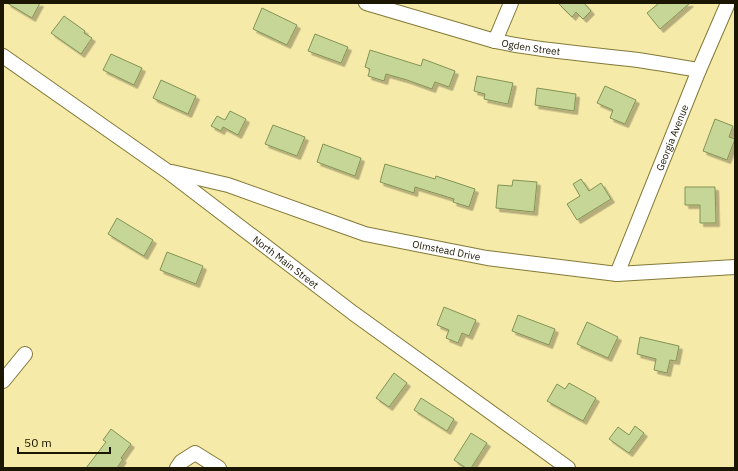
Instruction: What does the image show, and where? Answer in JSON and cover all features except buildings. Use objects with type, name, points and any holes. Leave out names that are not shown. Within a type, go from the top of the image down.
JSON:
[{"type":"street","name":"Ogden Street","points":[[366,3],[495,41],[517,46],[639,60],[699,70]]},
{"type":"street","points":[[495,41],[511,3]]},
{"type":"street","name":"Georgia Avenue","points":[[617,274],[699,70],[728,3]]},
{"type":"street","name":"North Main Street","points":[[3,56],[168,171],[353,313],[568,468]]},
{"type":"street","name":"Olmstead Drive","points":[[168,171],[228,185],[365,234],[487,258],[617,274],[735,267]]},
{"type":"street","points":[[3,381],[25,354]]},
{"type":"street","points":[[177,468],[182,462],[195,453],[219,468]]}]
